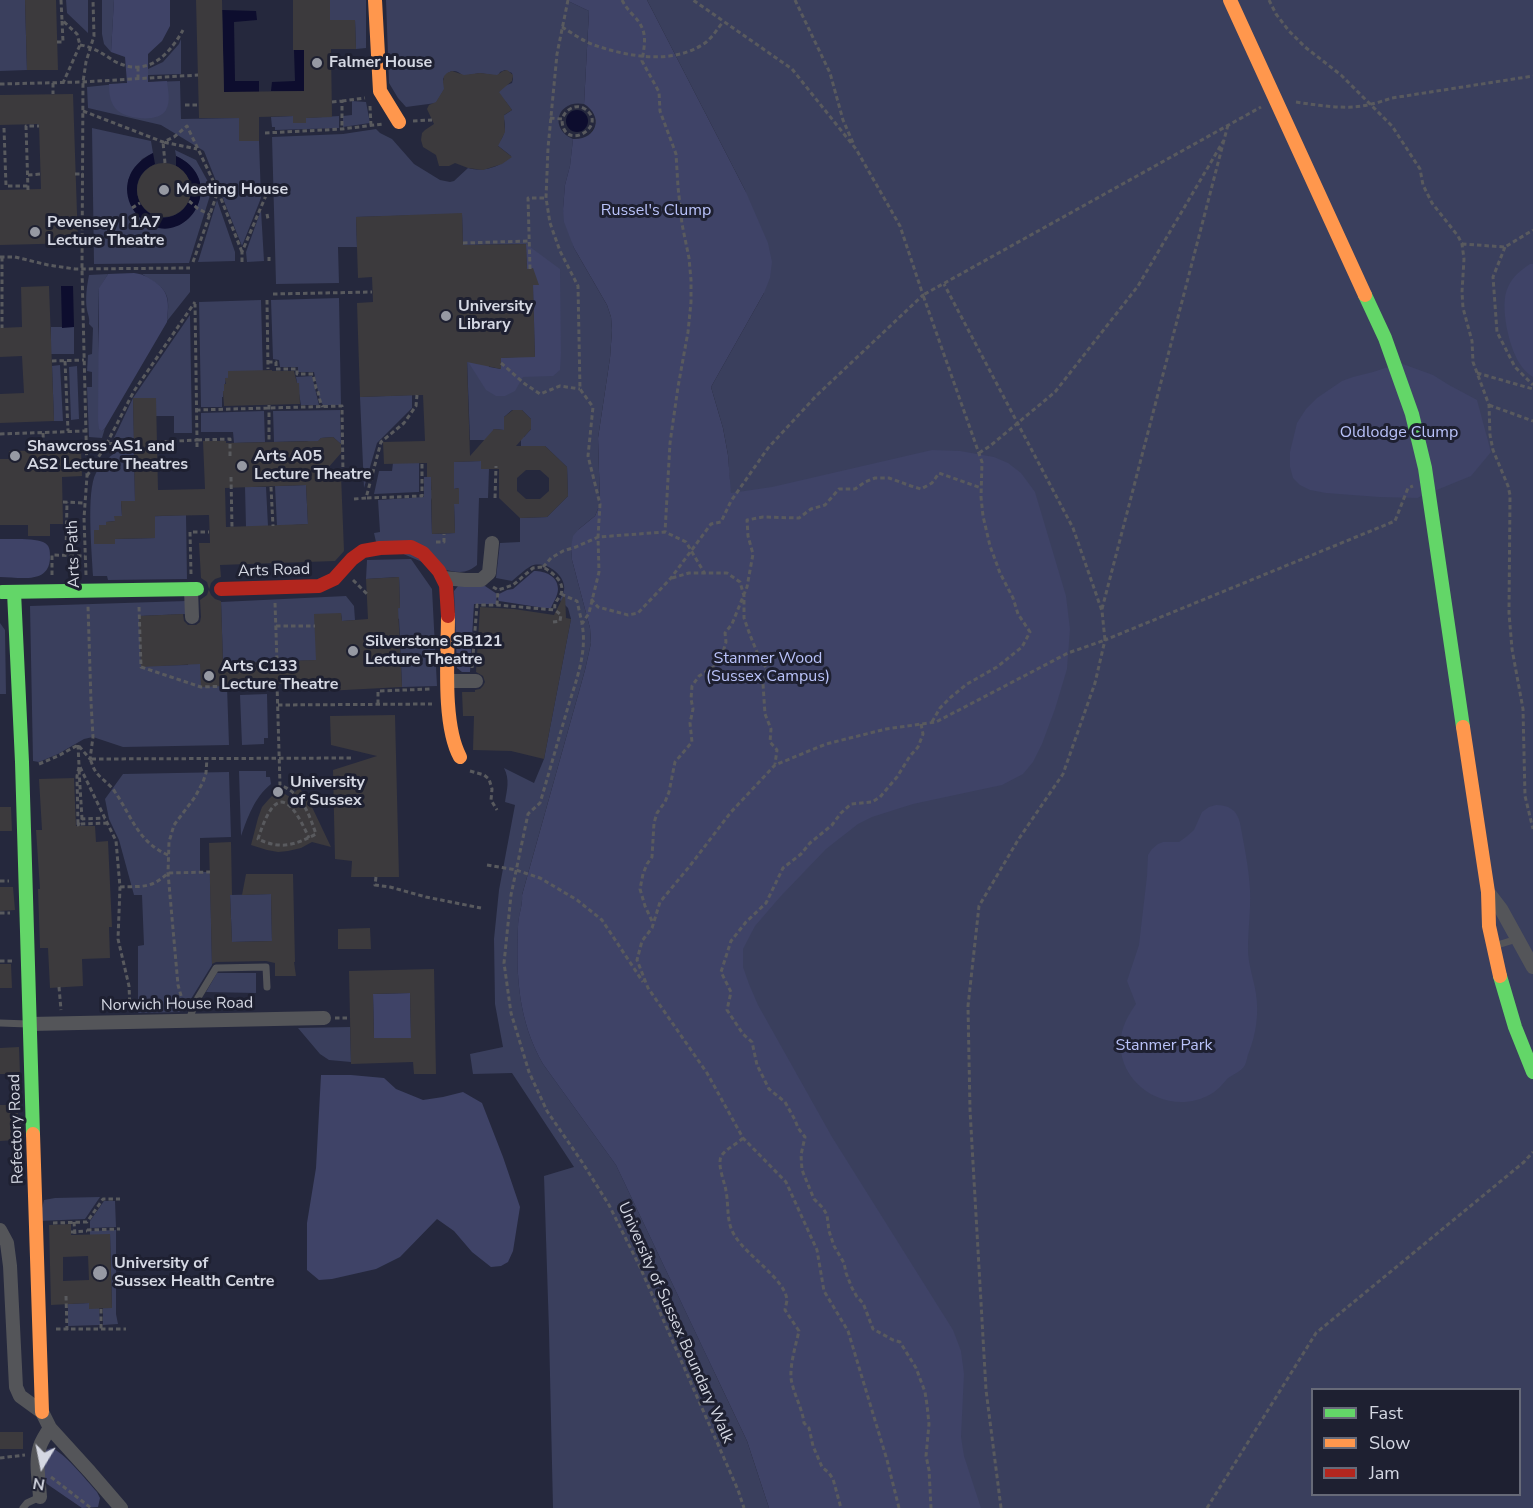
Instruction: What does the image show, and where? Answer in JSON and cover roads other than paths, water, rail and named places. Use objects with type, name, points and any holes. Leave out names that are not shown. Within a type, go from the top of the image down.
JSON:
[{"type":"street","points":[[375,0],[380,91],[399,122]]},
{"type":"street","points":[[1230,0],[1385,338],[1422,451],[1488,892],[1486,913],[1492,947],[1515,1029],[1533,1072]]},
{"type":"street","points":[[460,763],[455,750],[449,703],[447,592],[444,578],[481,580],[489,573],[492,543]]},
{"type":"street","name":"Arts Road","points":[[221,589],[319,586],[337,577],[357,555],[370,549],[417,548],[423,551],[444,578]]},
{"type":"street","points":[[7,592],[194,589],[192,617]]},
{"type":"street","name":"Refectory Road","points":[[7,592],[22,762],[42,1412]]},
{"type":"street","points":[[448,685],[473,681]]},
{"type":"street","points":[[1488,892],[1501,909],[1533,967]]},
{"type":"street","name":"Norwich House Road","points":[[30,1024],[126,1022],[191,1014],[330,1018]]},
{"type":"street","points":[[0,1230],[7,1243],[10,1266],[16,1387],[20,1396],[42,1412],[50,1428],[121,1508]]},
{"type":"street","points":[[40,1497],[38,1466],[41,1444],[50,1428]]},
{"type":"lane","points":[[1492,947],[1517,939]]},
{"type":"lane","points":[[191,1014],[216,968],[266,967],[267,987]]},
{"type":"lane","points":[[0,1023],[30,1024]]},
{"type":"lane","points":[[23,1508],[27,1503],[40,1497]]},
{"type":"place","name":"Falmer House","points":[[317,63]]},
{"type":"place","name":"Meeting House","points":[[164,190]]},
{"type":"place","name":"Pevensey I 1A7 Lecture Theatre","points":[[35,232]]},
{"type":"place","name":"University Library","points":[[446,316]]},
{"type":"place","name":"Shawcross AS1 and AS2 Lecture Theatres","points":[[15,456]]},
{"type":"place","name":"Arts A05 Lecture Theatre","points":[[242,466]]},
{"type":"place","name":"Silverstone SB121 Lecture Theatre","points":[[353,651]]},
{"type":"place","name":"Arts C133 Lecture Theatre","points":[[209,676]]},
{"type":"place","name":"University of Sussex","points":[[278,792]]},
{"type":"place","name":"University of Sussex Health Centre","points":[[100,1273]]},
{"type":"park label","name":"Russel's Clump","points":[[656,211]]},
{"type":"park label","name":"Oldlodge Clump","points":[[1399,433]]},
{"type":"park label","name":"Stanmer Wood (Sussex Campus)","points":[[768,668]]},
{"type":"park label","name":"Stanmer Park","points":[[1164,1046]]}]
